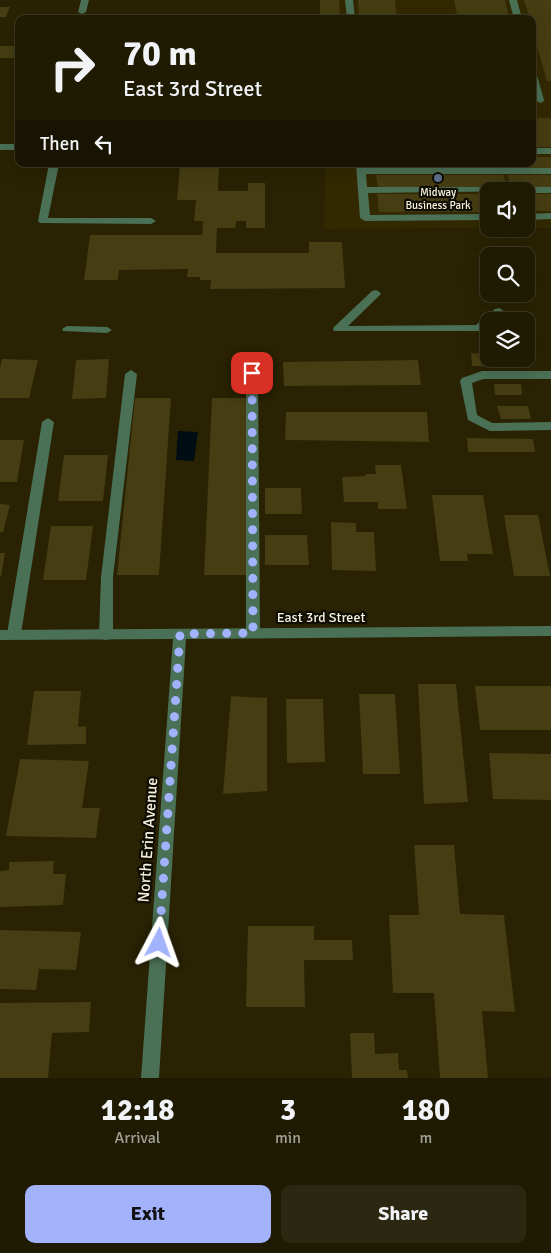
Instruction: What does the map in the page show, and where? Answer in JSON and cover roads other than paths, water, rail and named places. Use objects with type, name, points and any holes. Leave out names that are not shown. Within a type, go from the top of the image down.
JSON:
[{"type":"street","points":[[82,12],[85,0]]},
{"type":"street","points":[[349,0],[350,15]]},
{"type":"street","points":[[513,0],[517,15]]},
{"type":"street","points":[[536,86],[540,100]]},
{"type":"street","points":[[0,147],[15,147]]},
{"type":"street","points":[[536,151],[551,151]]},
{"type":"street","points":[[53,167],[43,221],[152,221]]},
{"type":"street","points":[[480,217],[365,218],[361,168],[551,171]]},
{"type":"street","points":[[363,190],[551,190]]},
{"type":"street","points":[[535,217],[551,216]]},
{"type":"street","points":[[376,293],[338,330],[479,328],[499,311]]},
{"type":"street","points":[[67,329],[107,330]]},
{"type":"street","points":[[252,373],[253,633]]},
{"type":"street","points":[[106,635],[107,577],[131,374]]},
{"type":"street","points":[[551,375],[482,375],[466,381],[472,417],[490,426],[551,426]]},
{"type":"street","points":[[7,635],[48,422]]},
{"type":"street","name":"East 3rd Street","points":[[7,635],[551,631]]},
{"type":"street","name":"North Erin Avenue","points":[[150,1078],[180,634]]},
{"type":"place","name":"Midway Business Park","points":[[438,178]]}]
